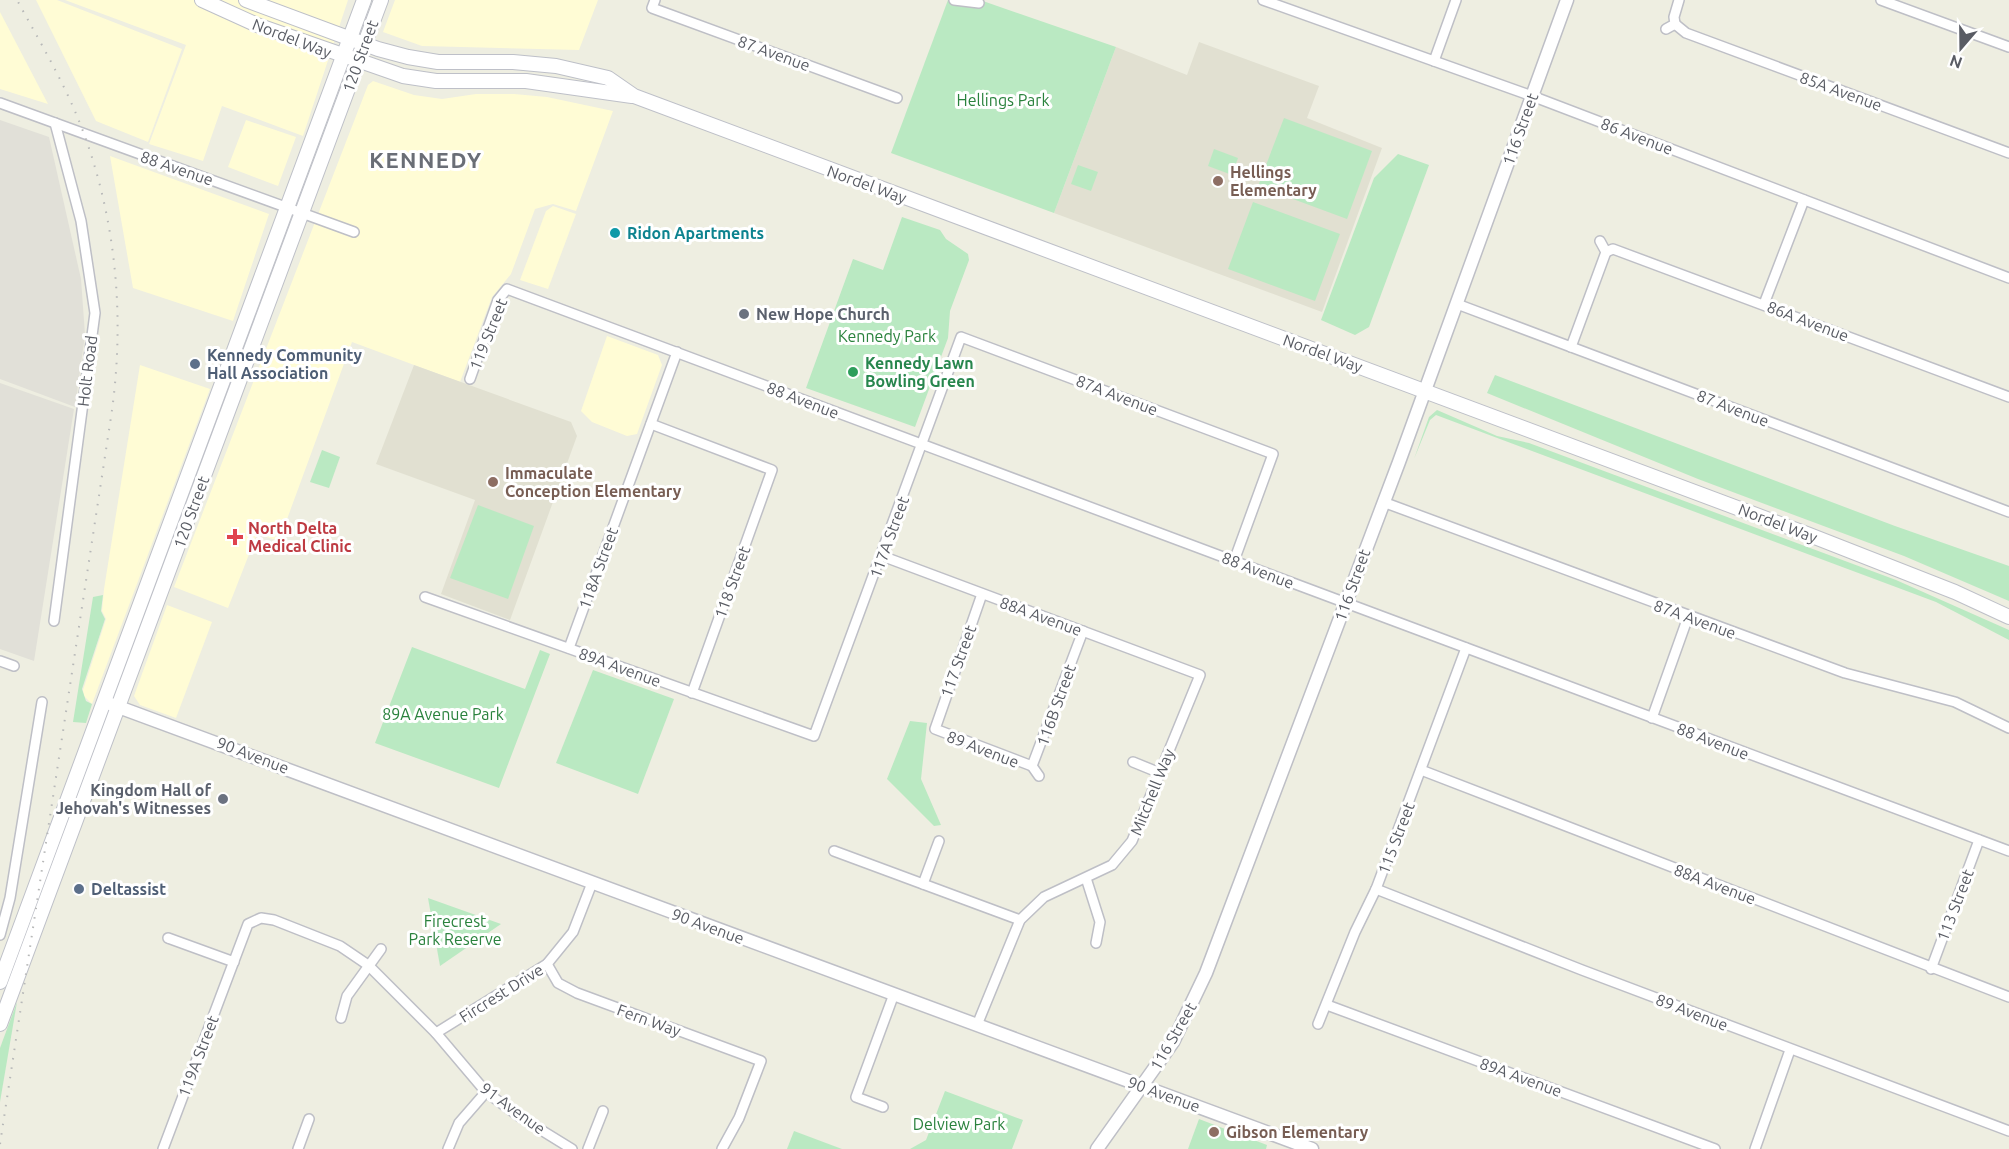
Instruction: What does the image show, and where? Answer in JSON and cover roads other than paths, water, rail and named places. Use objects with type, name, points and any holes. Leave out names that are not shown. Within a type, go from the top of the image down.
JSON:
[{"type":"main road","name":"Nordel Way","points":[[202,0],[257,25],[344,57],[419,79],[526,81],[603,94],[634,96]]},
{"type":"main road","name":"Nordel Way","points":[[246,0],[364,44],[408,57],[438,62],[513,62],[564,68],[608,78],[634,96],[1912,574],[2009,616]]},
{"type":"main road","name":"120 Street","points":[[0,1024],[66,847],[111,704],[219,389],[364,0]]},
{"type":"main road","name":"120 Street","points":[[0,982],[62,819],[207,467],[381,0]]},
{"type":"main road","points":[[207,467],[207,448],[226,397],[219,389]]},
{"type":"main road","points":[[62,819],[62,839],[66,847]]},
{"type":"street","points":[[954,0],[979,3]]},
{"type":"street","name":"86 Avenue","points":[[1263,0],[1533,96],[2009,278]]},
{"type":"street","points":[[1434,61],[1456,0]]},
{"type":"street","name":"116 Street","points":[[1097,1149],[1173,1042],[1206,973],[1457,304],[1568,0]]},
{"type":"street","name":"85A Avenue","points":[[1678,0],[1670,26],[2009,153]]},
{"type":"street","points":[[1881,0],[2009,47]]},
{"type":"street","name":"87 Avenue","points":[[653,4],[897,98]]},
{"type":"street","name":"88 Avenue","points":[[0,103],[354,232]]},
{"type":"street","name":"Holt Road","points":[[54,621],[95,313],[81,221],[55,123]]},
{"type":"street","points":[[1764,304],[1804,200]]},
{"type":"street","points":[[1571,347],[1606,252],[1600,241]]},
{"type":"street","name":"86A Avenue","points":[[1606,252],[1613,249],[2009,397]]},
{"type":"street","name":"88 Avenue","points":[[507,289],[2009,851]]},
{"type":"street","name":"119 Street","points":[[470,379],[498,301],[507,289]]},
{"type":"street","name":"87 Avenue","points":[[1457,304],[2009,512]]},
{"type":"street","name":"117A Street","points":[[814,736],[961,337]]},
{"type":"street","name":"87A Avenue","points":[[961,337],[1273,454],[1234,561]]},
{"type":"street","name":"118A Street","points":[[569,648],[677,352]]},
{"type":"street","name":"118 Street","points":[[651,424],[772,470],[692,693]]},
{"type":"street","name":"87A Avenue","points":[[1383,502],[1845,673],[1955,702],[2009,728]]},
{"type":"street","name":"88A Avenue","points":[[882,556],[1200,675]]},
{"type":"street","name":"117 Street","points":[[935,729],[982,594]]},
{"type":"street","name":"89A Avenue","points":[[425,597],[814,736]]},
{"type":"street","points":[[1652,718],[1688,616]]},
{"type":"street","name":"116B Street","points":[[1039,776],[1032,766],[1083,631]]},
{"type":"street","name":"115 Street","points":[[1318,1024],[1355,932],[1376,889],[1466,648]]},
{"type":"street","points":[[0,661],[14,666]]},
{"type":"street","name":"Mitchell Way","points":[[977,1025],[1020,921],[1044,897],[1112,865],[1132,841],[1200,675]]},
{"type":"street","points":[[0,934],[10,898],[42,702]]},
{"type":"street","name":"90 Avenue","points":[[111,704],[1312,1149]]},
{"type":"street","name":"89 Avenue","points":[[935,729],[1032,766]]},
{"type":"street","points":[[1133,762],[1160,773]]},
{"type":"street","name":"88A Avenue","points":[[1421,770],[1931,969],[2009,997]]},
{"type":"street","name":"113 Street","points":[[1931,969],[1979,840]]},
{"type":"street","points":[[923,884],[939,841]]},
{"type":"street","points":[[834,851],[1020,921]]},
{"type":"street","points":[[1086,878],[1100,922],[1096,943]]},
{"type":"street","name":"Fircrest Drive","points":[[436,1033],[547,964],[573,932],[592,883]]},
{"type":"street","name":"89 Avenue","points":[[1376,889],[1790,1050],[2009,1131]]},
{"type":"street","name":"91 Avenue","points":[[248,924],[261,918],[274,920],[340,946],[368,965],[436,1033],[486,1092],[520,1117],[572,1149]]},
{"type":"street","name":"119A Street","points":[[163,1149],[248,924]]},
{"type":"street","points":[[168,938],[234,962]]},
{"type":"street","points":[[341,1018],[347,996],[381,949]]},
{"type":"street","name":"Fern Way","points":[[547,964],[558,982],[577,993],[761,1061],[740,1118],[722,1149]]},
{"type":"street","points":[[883,1107],[856,1097],[894,994]]},
{"type":"street","name":"89A Avenue","points":[[1327,1005],[1716,1149]]},
{"type":"street","points":[[1755,1149],[1790,1050]]},
{"type":"street","points":[[448,1149],[459,1124],[486,1092]]},
{"type":"street","points":[[588,1149],[603,1111]]},
{"type":"street","points":[[298,1149],[309,1119]]},
{"type":"railway","points":[[0,1144],[111,417],[117,345],[117,309],[111,238],[95,168],[70,99],[17,0]]},
{"type":"place","name":"Hellings Elementary","points":[[1218,181]]},
{"type":"place","name":"Ridon Apartments","points":[[615,233]]},
{"type":"place","name":"New Hope Church","points":[[744,314]]},
{"type":"place","name":"Kennedy Community Hall Association","points":[[195,364]]},
{"type":"place","name":"Kennedy Lawn Bowling Green","points":[[853,372]]},
{"type":"place","name":"Immaculate Conception Elementary","points":[[493,482]]},
{"type":"place","name":"North Delta Medical Clinic","points":[[235,537]]},
{"type":"place","name":"Kingdom Hall of Jehovah's Witnesses","points":[[223,799]]},
{"type":"place","name":"Deltassist","points":[[79,889]]},
{"type":"place","name":"Gibson Elementary","points":[[1214,1132]]},
{"type":"district","name":"KENNEDY","points":[[426,159]]},
{"type":"park label","name":"Hellings Park","points":[[1003,100]]},
{"type":"park label","name":"Kennedy Park","points":[[887,336]]},
{"type":"park label","name":"89A Avenue Park","points":[[443,714]]},
{"type":"park label","name":"Firecrest Park Reserve","points":[[455,930]]},
{"type":"park label","name":"Delview Park","points":[[959,1124]]}]
